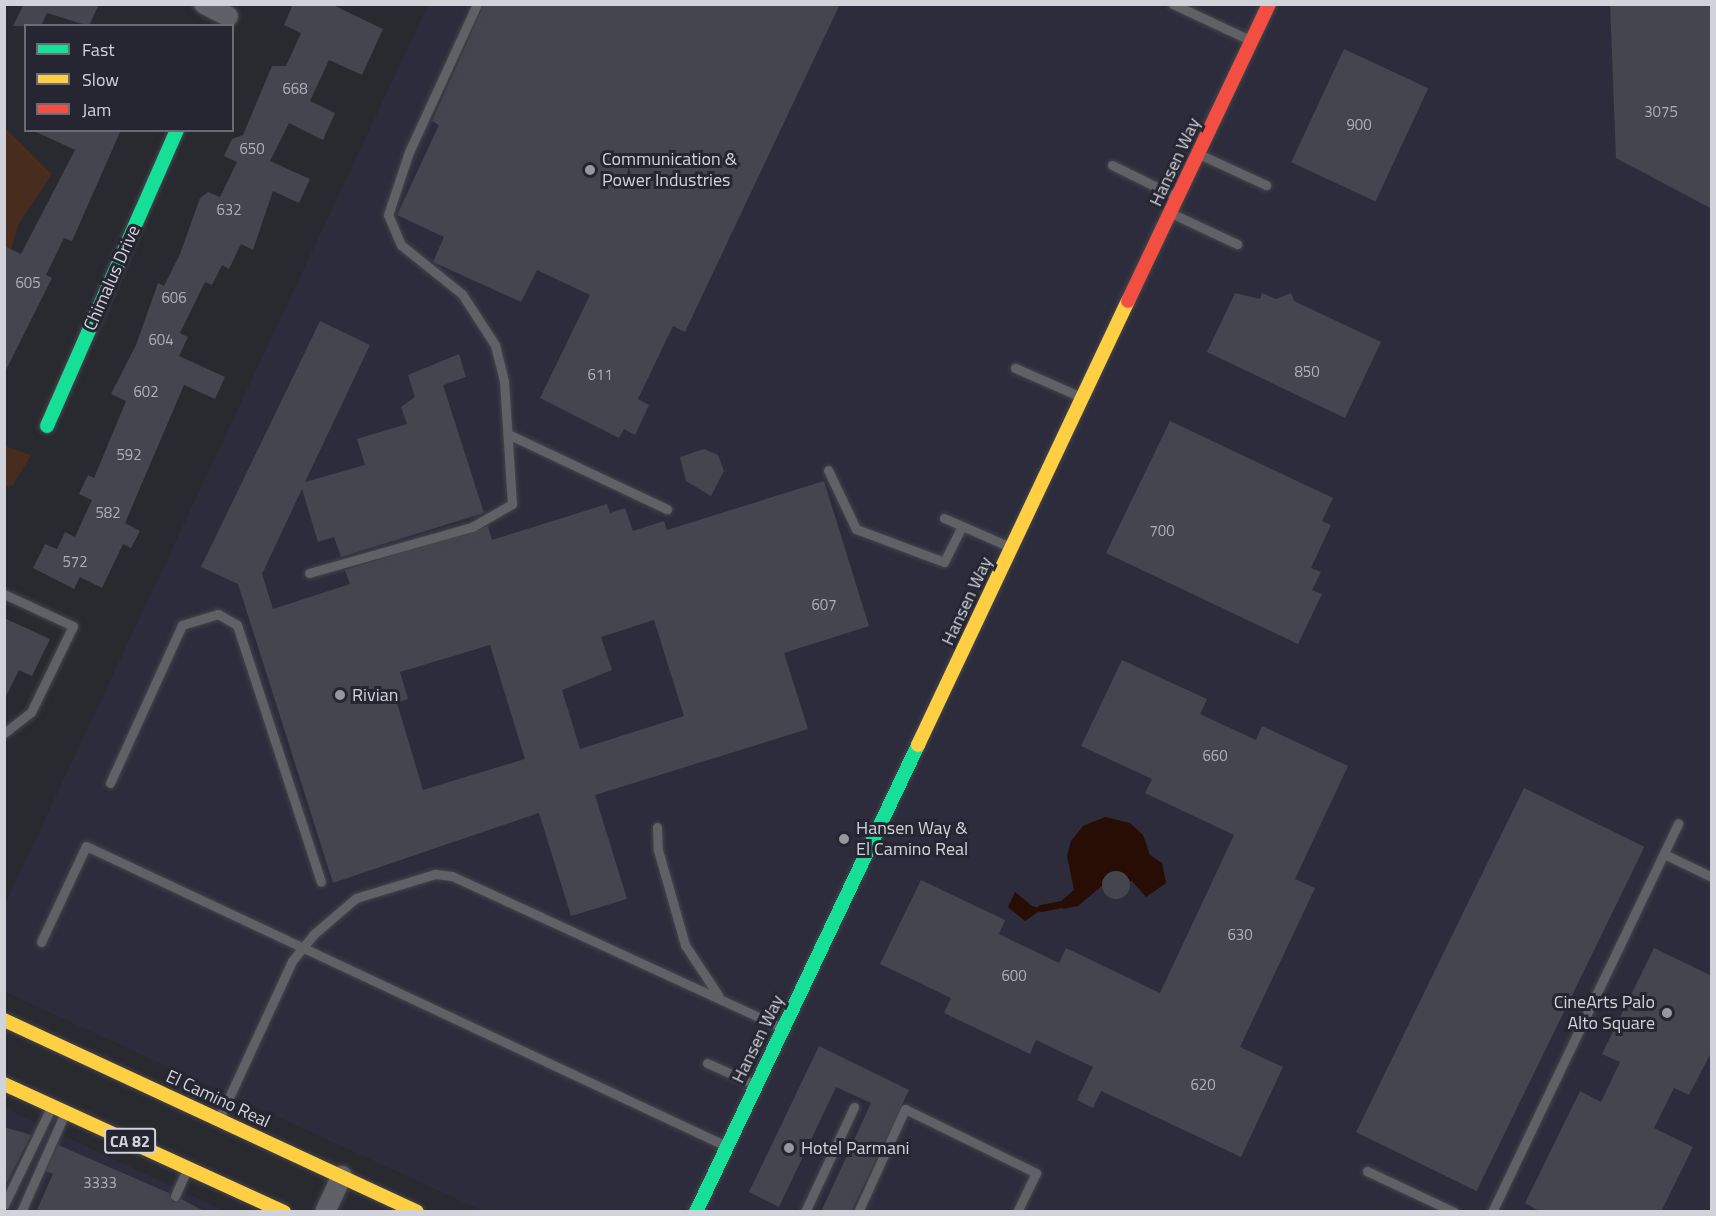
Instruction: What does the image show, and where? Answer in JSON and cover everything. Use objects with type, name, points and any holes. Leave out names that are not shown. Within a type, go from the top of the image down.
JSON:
[{"type":"street","points":[[204,4],[228,15]]},
{"type":"street","name":"Hansen Way","points":[[696,1212],[1269,4]]},
{"type":"street","name":"Chimalus Drive","points":[[47,426],[176,132]]},
{"type":"street","name":"El Camino Real","points":[[4,1020],[417,1212]]},
{"type":"street","name":"CA 82","points":[[4,1084],[188,1167],[253,1205],[284,1212]]},
{"type":"street","points":[[325,1212],[342,1176]]},
{"type":"lane","points":[[309,573],[502,514],[512,504],[504,381],[477,312],[400,245],[388,215],[409,152],[477,4]]},
{"type":"lane","points":[[1173,4],[1252,41]]},
{"type":"lane","points":[[1199,154],[1266,185]]},
{"type":"lane","points":[[1112,165],[1178,198]]},
{"type":"lane","points":[[1171,213],[1237,244]]},
{"type":"lane","points":[[1015,368],[1083,398]]},
{"type":"lane","points":[[508,434],[667,509]]},
{"type":"lane","points":[[828,470],[856,529],[944,562],[962,526]]},
{"type":"lane","points":[[944,518],[1012,548]]},
{"type":"lane","points":[[4,594],[73,626],[31,712],[4,733]]},
{"type":"lane","points":[[110,783],[182,625],[218,614],[237,626],[321,882]]},
{"type":"lane","points":[[1492,1212],[1678,823]]},
{"type":"lane","points":[[657,827],[658,850],[685,945],[718,995]]},
{"type":"lane","points":[[41,942],[86,846],[727,1147]]},
{"type":"lane","points":[[1664,854],[1712,877]]},
{"type":"lane","points":[[219,1119],[302,947],[356,898],[435,874],[452,876],[669,979],[718,995],[783,1028]]},
{"type":"lane","points":[[707,1063],[756,1085]]},
{"type":"lane","points":[[4,1205],[52,1106]]},
{"type":"lane","points":[[805,1212],[854,1107]]},
{"type":"lane","points":[[858,1212],[905,1109],[1036,1173],[1017,1212]]},
{"type":"lane","points":[[21,1212],[65,1112]]},
{"type":"lane","points":[[175,1196],[188,1167]]},
{"type":"lane","points":[[1367,1171],[1454,1212]]},
{"type":"shaded area","points":[[428,5],[1711,5],[1711,1211],[483,1211],[5,992],[5,904]]},
{"type":"shaded area","points":[[5,128],[52,174],[19,223],[5,271]]},
{"type":"shaded area","points":[[5,446],[31,455],[13,485],[5,487]]},
{"type":"shaded area","points":[[1105,817],[1130,823],[1143,835],[1150,855],[1162,863],[1166,883],[1146,897],[1132,881],[1104,884],[1078,906],[1063,909],[1060,902],[1074,890],[1067,856],[1071,841],[1083,826]]},
{"type":"shaded area","points":[[1015,892],[1032,906],[1042,909],[1025,921],[1008,907]]},
{"type":"shaded area","points":[[5,1108],[225,1211],[5,1211]]},
{"type":"building","points":[[24,4],[99,4],[90,24],[83,24],[47,13],[42,24],[13,26]]},
{"type":"building","points":[[293,4],[331,4],[383,29],[362,75],[329,60],[310,101],[335,113],[323,140],[289,123],[270,161],[310,179],[299,203],[273,191],[253,250],[241,244],[229,269],[222,265],[212,285],[205,282],[180,333],[188,337],[179,356],[225,377],[215,399],[184,385],[125,523],[140,531],[131,548],[123,544],[102,588],[80,577],[74,589],[33,568],[45,544],[57,549],[65,532],[75,537],[92,500],[79,494],[88,475],[94,478],[126,401],[111,394],[136,345],[158,283],[164,286],[180,254],[200,198],[208,192],[220,197],[237,162],[224,156],[232,139],[243,135],[272,66],[286,66],[301,33],[284,25]]},
{"type":"building","name":"Communication & Power Industries","points":[[484,4],[840,4],[685,332],[673,326],[638,399],[649,405],[635,435],[624,429],[619,438],[540,398],[590,295],[537,270],[521,302],[433,262],[444,237],[397,215],[439,125],[432,121]]},
{"type":"building","points":[[1610,4],[1712,4],[1712,209],[1616,158]]},
{"type":"building","points":[[1344,49],[1428,88],[1375,202],[1291,162]]},
{"type":"building","points":[[36,132],[120,132],[72,241],[64,238],[46,275],[52,278],[4,374],[4,246],[21,254],[75,150]]},
{"type":"building","points":[[1235,293],[1260,299],[1262,293],[1276,299],[1291,293],[1294,301],[1381,342],[1345,418],[1207,352]]},
{"type":"building","name":"Rivian","points":[[320,321],[370,345],[305,482],[365,465],[357,439],[407,424],[401,407],[415,397],[408,375],[459,354],[466,377],[443,385],[484,513],[341,557],[334,537],[318,542],[302,489],[262,574],[273,609],[350,584],[345,570],[488,526],[492,540],[607,504],[610,513],[625,508],[633,531],[664,521],[667,530],[824,481],[869,626],[784,653],[808,729],[595,795],[627,899],[571,916],[539,813],[333,883],[238,584],[201,567]],"holes":[[[654,620],[684,716],[580,749],[562,690],[612,670],[601,637]],[[490,645],[525,759],[423,790],[397,703],[408,699],[400,672]]]},
{"type":"building","points":[[1170,421],[1333,498],[1322,521],[1331,525],[1311,568],[1321,572],[1312,590],[1322,594],[1298,644],[1106,553]]},
{"type":"building","points":[[704,449],[718,455],[724,471],[711,496],[686,481],[680,457]]},
{"type":"building","points":[[4,618],[50,639],[32,676],[19,670],[4,700]]},
{"type":"building","points":[[1122,660],[1207,699],[1200,714],[1256,740],[1262,726],[1348,766],[1295,879],[1315,888],[1240,1047],[1283,1067],[1241,1157],[1101,1091],[1093,1108],[1077,1100],[1093,1067],[1036,1040],[1030,1054],[944,1013],[951,998],[880,964],[921,880],[1005,920],[999,934],[1059,963],[1066,948],[1160,993],[1234,835],[1145,793],[1152,779],[1081,746]]},
{"type":"building","points":[[1524,788],[1644,847],[1477,1191],[1356,1132]]},
{"type":"building","points":[[1116,871],[1126,875],[1130,885],[1126,895],[1116,899],[1106,895],[1102,885],[1106,875]]},
{"type":"building","points":[[1654,948],[1712,976],[1712,1051],[1689,1095],[1674,1088],[1654,1128],[1693,1147],[1661,1212],[1541,1212],[1525,1203],[1580,1091],[1601,1102],[1620,1062],[1602,1054]]},
{"type":"building","name":"Hotel Parmani","points":[[819,1046],[909,1090],[851,1212],[821,1212],[871,1103],[836,1087],[779,1207],[749,1192]]},
{"type":"building","points":[[4,1127],[31,1135],[4,1188]]},
{"type":"building","points":[[58,1145],[169,1193],[172,1202],[181,1199],[206,1212],[36,1212],[53,1174],[46,1171]]},
{"type":"waterway","points":[[1041,908],[1061,904]]},
{"type":"traffic: fast","points":[[47,426],[176,132]]},
{"type":"traffic: fast","points":[[696,1212],[918,745]]},
{"type":"traffic: slow","points":[[918,745],[1128,301]]},
{"type":"traffic: slow","points":[[4,1020],[417,1212]]},
{"type":"traffic: slow","points":[[4,1084],[284,1212]]},
{"type":"traffic: jam","points":[[1128,301],[1269,4]]},
{"type":"place","name":"Communication & Power Industries","points":[[590,170]]},
{"type":"place","name":"Rivian","points":[[340,695]]},
{"type":"place","name":"Hansen Way & El Camino Real","points":[[844,839]]},
{"type":"place","name":"CineArts Palo Alto Square","points":[[1667,1013]]},
{"type":"place","name":"Hotel Parmani","points":[[789,1148]]}]
